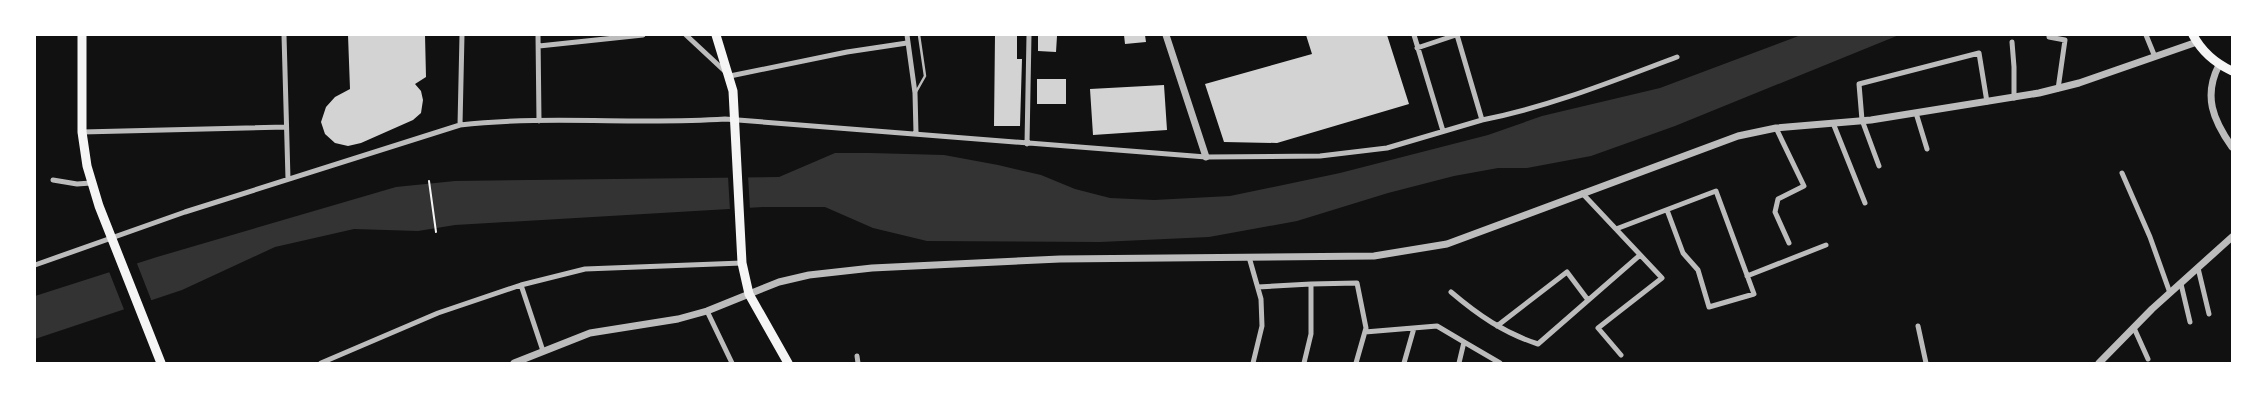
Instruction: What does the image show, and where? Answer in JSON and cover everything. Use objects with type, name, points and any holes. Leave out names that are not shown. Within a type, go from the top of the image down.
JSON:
[{"type":"main road","points":[[82,35],[82,132],[91,183],[161,363]]},
{"type":"main road","points":[[716,35],[733,91],[742,263],[749,294],[788,363]]},
{"type":"main road","points":[[2195,38],[2220,65],[2232,71]]},
{"type":"street","points":[[284,35],[288,179]]},
{"type":"street","points":[[460,126],[462,35]]},
{"type":"street","points":[[538,35],[539,122]]},
{"type":"street","points":[[539,46],[643,35]]},
{"type":"street","points":[[686,35],[730,76],[847,52],[907,43]]},
{"type":"street","points":[[907,35],[915,93],[916,133]]},
{"type":"street","points":[[1027,144],[1029,35]]},
{"type":"street","points":[[1166,35],[1206,157]]},
{"type":"street","points":[[1414,35],[1443,131]]},
{"type":"street","points":[[1417,48],[1456,35],[1482,120]]},
{"type":"street","points":[[2049,35],[2049,37],[2066,40],[2058,89]]},
{"type":"street","points":[[2146,35],[2155,57]]},
{"type":"street","points":[[514,363],[590,333],[678,319],[708,310],[790,279],[872,268],[1060,259],[1374,256],[1447,244],[1738,136],[1776,128],[1916,113],[2014,98],[2058,89],[2155,57],[2195,38]]},
{"type":"street","points":[[2012,42],[2014,98]]},
{"type":"street","points":[[1879,166],[1862,120],[1859,84],[1980,53],[1987,102]]},
{"type":"street","points":[[35,265],[288,179],[460,126],[539,122],[734,122],[916,133],[1027,144],[1206,157],[1320,156],[1387,148],[1482,120],[1518,113],[1568,98],[1677,58]]},
{"type":"street","points":[[2220,65],[2212,78],[2211,102],[2219,128],[2232,147]]},
{"type":"street","points":[[1916,113],[1927,149]]},
{"type":"street","points":[[1833,123],[1866,203]]},
{"type":"street","points":[[82,132],[286,127]]},
{"type":"street","points":[[1776,128],[1804,186],[1778,199],[1775,212],[1789,243]]},
{"type":"street","points":[[2122,172],[2150,237],[2170,293]]},
{"type":"street","points":[[53,180],[77,184],[91,183]]},
{"type":"street","points":[[1616,229],[1716,191],[1754,294],[1709,306],[1698,270],[1683,253],[1667,210]]},
{"type":"street","points":[[1582,193],[1662,278],[1598,328],[1621,355]]},
{"type":"street","points":[[2099,363],[2170,293],[2232,237]]},
{"type":"street","points":[[1747,276],[1826,245]]},
{"type":"street","points":[[1451,292],[1478,315],[1516,337],[1538,344],[1640,255]]},
{"type":"street","points":[[1250,257],[1261,299],[1262,326],[1252,363]]},
{"type":"street","points":[[321,363],[438,313],[521,285],[586,269],[742,263]]},
{"type":"street","points":[[2198,268],[2209,314]]},
{"type":"street","points":[[1497,326],[1567,272],[1588,300]]},
{"type":"street","points":[[1258,287],[1357,282],[1365,332],[1356,363]]},
{"type":"street","points":[[1304,363],[1312,334],[1311,284]]},
{"type":"street","points":[[2181,284],[2190,322]]},
{"type":"street","points":[[521,285],[543,351]]},
{"type":"street","points":[[708,310],[732,363]]},
{"type":"street","points":[[1365,332],[1437,326],[1500,363]]},
{"type":"street","points":[[1918,326],[1926,363]]},
{"type":"street","points":[[1404,363],[1414,328]]},
{"type":"street","points":[[2134,328],[2148,359]]},
{"type":"street","points":[[1459,363],[1464,342]]},
{"type":"street","points":[[857,356],[858,363]]},
{"type":"lane","points":[[915,93],[925,76],[919,35]]},
{"type":"path","points":[[429,181],[436,232]]},
{"type":"shaded area","points":[[1801,35],[1899,35],[1675,126],[1591,156],[1527,168],[1498,168],[1454,176],[1388,193],[1297,221],[1209,237],[1100,242],[927,241],[873,228],[825,207],[763,207],[455,225],[418,231],[354,229],[275,247],[182,290],[35,339],[35,296],[157,257],[396,187],[455,181],[779,177],[835,153],[870,153],[944,155],[998,165],[1041,175],[1075,189],[1110,198],[1154,200],[1230,196],[1340,173],[1488,135],[1542,116],[1660,88]]},
{"type":"pier","points":[[748,175],[750,210],[730,211],[728,176]]},
{"type":"pier","points":[[136,261],[152,302],[125,312],[108,269]]},
{"type":"building","points":[[348,35],[425,35],[426,77],[415,84],[421,91],[423,100],[421,113],[413,120],[361,143],[348,146],[335,143],[325,134],[321,122],[326,107],[335,97],[350,89]]},
{"type":"building","points":[[995,35],[1017,35],[1017,59],[1022,59],[1020,126],[994,126]]},
{"type":"building","points":[[1124,35],[1145,35],[1146,42],[1125,44]]},
{"type":"building","points":[[1306,35],[1387,35],[1409,104],[1277,143],[1224,142],[1205,84],[1312,54]]},
{"type":"building","points":[[1038,36],[1057,36],[1056,52],[1038,51]]},
{"type":"building","points":[[1037,79],[1066,79],[1066,104],[1037,104]]},
{"type":"building","points":[[1164,85],[1167,130],[1093,135],[1090,89]]}]
